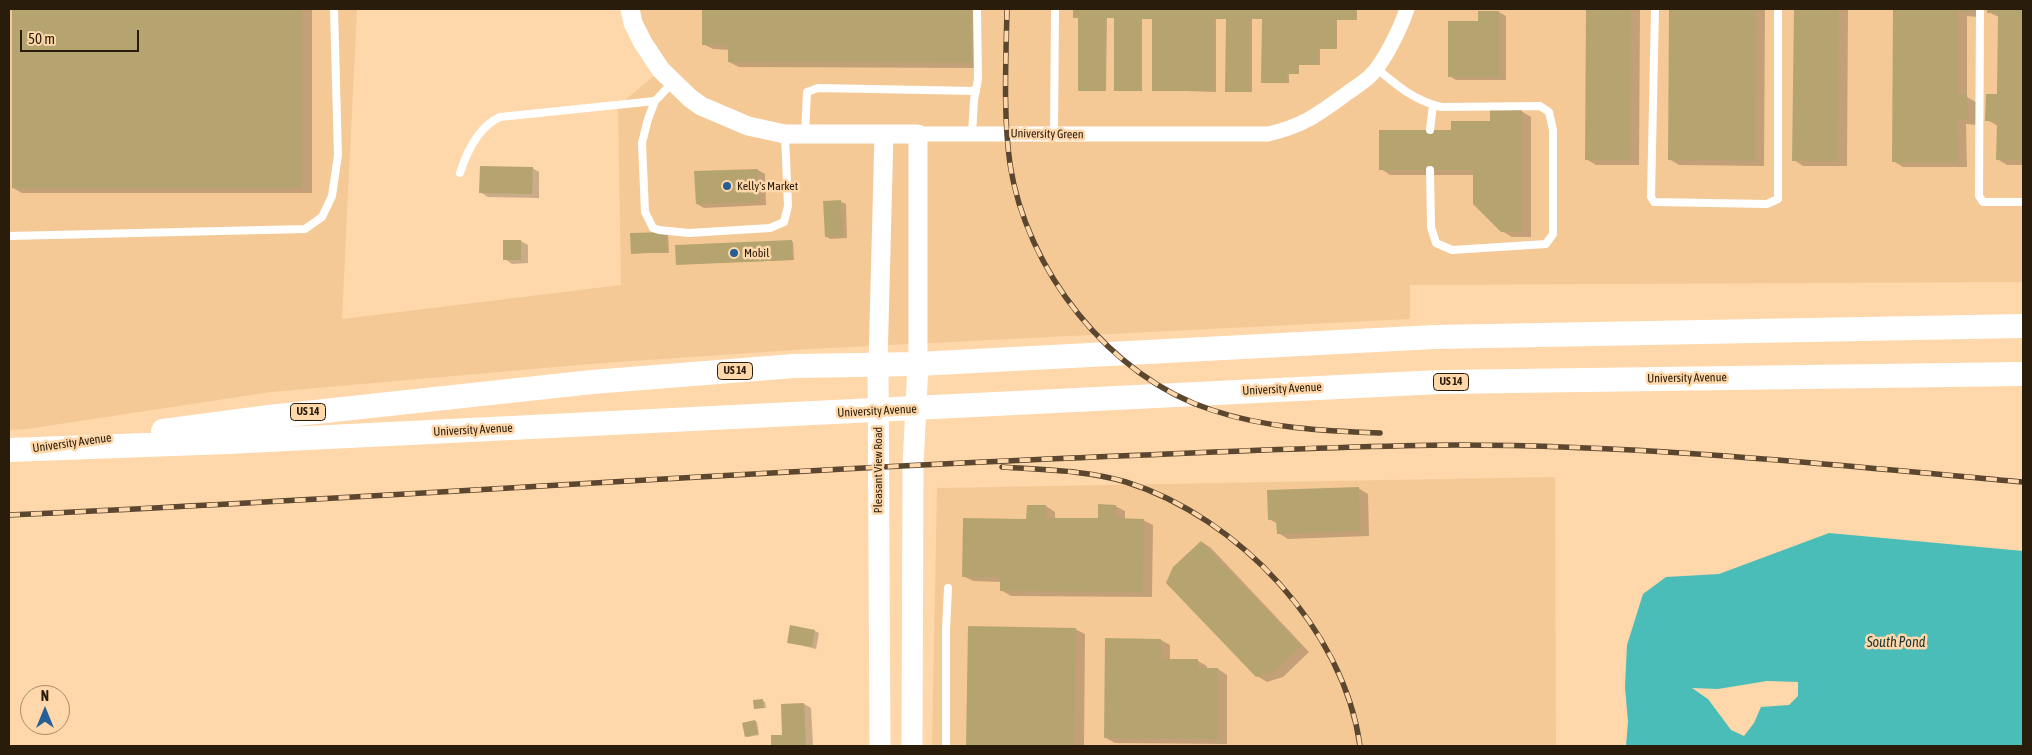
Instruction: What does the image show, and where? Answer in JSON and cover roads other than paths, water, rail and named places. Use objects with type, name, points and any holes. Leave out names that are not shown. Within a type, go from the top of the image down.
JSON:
[{"type":"main road","name":"University Avenue","points":[[17,450],[269,416],[592,382],[794,366],[918,364],[1434,337],[2023,326]]},
{"type":"main road","name":"Pleasant View Road","points":[[878,364],[880,746]]},
{"type":"main road","points":[[912,746],[913,466],[918,364]]},
{"type":"main road","name":"University Avenue","points":[[17,450],[228,442],[879,411],[1439,382],[2023,374]]},
{"type":"street","points":[[630,9],[633,23],[643,43],[661,70],[674,82]]},
{"type":"street","points":[[1372,73],[1402,24],[1407,9]]},
{"type":"street","name":"University Green","points":[[674,82],[690,98],[711,110],[748,126],[785,134],[1268,134],[1292,129],[1306,122],[1372,73]]},
{"type":"street","name":"Pleasant View Road","points":[[878,364],[884,134]]},
{"type":"street","points":[[918,134],[918,364]]},
{"type":"lane","points":[[9,236],[304,229],[322,217],[332,196],[338,155],[334,9]]},
{"type":"lane","points":[[972,134],[974,100],[978,79],[977,9]]},
{"type":"lane","points":[[1054,134],[1055,9]]},
{"type":"lane","points":[[1654,9],[1651,197],[1654,202],[1766,204],[1778,199],[1778,9]]},
{"type":"lane","points":[[1980,9],[1979,196],[1983,202],[2023,202]]},
{"type":"lane","points":[[1372,73],[1407,94],[1442,107],[1540,106],[1548,112],[1553,130],[1553,234],[1546,244],[1452,250],[1436,243],[1432,226],[1430,170]]},
{"type":"lane","points":[[674,82],[655,101],[642,143],[645,212],[654,228],[689,233],[770,228],[784,222],[788,206],[785,134]]},
{"type":"lane","points":[[805,134],[807,92],[818,88],[976,91]]},
{"type":"lane","points":[[460,173],[463,162],[482,129],[500,117],[655,101]]},
{"type":"lane","points":[[1430,130],[1433,105]]},
{"type":"lane","points":[[946,746],[948,588]]},
{"type":"water","name":"South Pond","points":[[1829,533],[2023,551],[2023,746],[1626,746],[1628,722],[1625,687],[1627,645],[1643,594],[1666,577],[1719,574]],"holes":[[[1767,681],[1798,682],[1798,696],[1789,705],[1761,707],[1754,723],[1744,736],[1731,730],[1708,699],[1692,688],[1718,689]]]},
{"type":"railway","points":[[1007,9],[1006,125],[1010,164],[1019,203],[1034,242],[1054,279],[1078,314],[1107,345],[1139,372],[1174,394],[1212,410],[1253,421],[1295,428],[1380,433]]},
{"type":"railway","points":[[9,515],[939,464],[1264,450],[1457,445],[1599,448],[1670,452],[2023,482]]},
{"type":"railway","points":[[1002,467],[1080,473],[1126,482],[1168,499],[1208,522],[1245,550],[1279,583],[1308,620],[1332,660],[1350,702],[1360,746]]},
{"type":"place","name":"Kelly's Market","points":[[727,186]]},
{"type":"place","name":"Mobil","points":[[734,253]]}]
